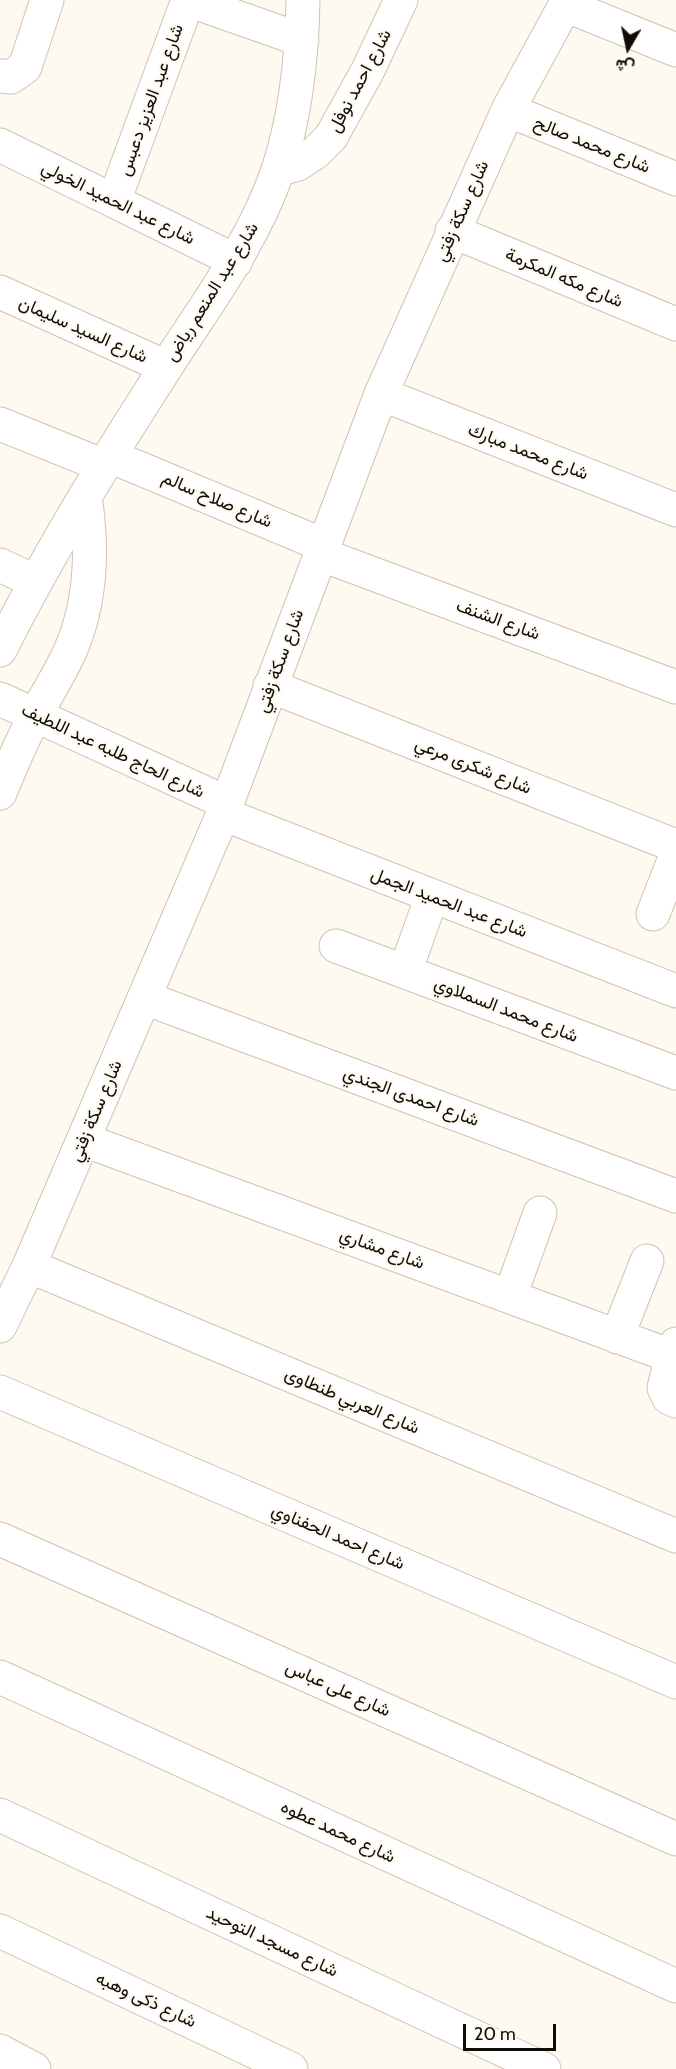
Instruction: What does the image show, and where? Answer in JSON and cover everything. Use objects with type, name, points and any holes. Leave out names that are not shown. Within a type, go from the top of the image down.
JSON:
[{"type":"street","points":[[0,76],[11,77],[25,67],[47,0]]},
{"type":"street","points":[[188,0],[302,40]]},
{"type":"street","name":"شارع عبد العزيز دعبس","points":[[114,201],[188,0]]},
{"type":"street","name":"شارع عبد المنعم رياض","points":[[0,650],[85,496],[236,261],[257,222],[278,171],[294,106],[302,40],[303,0]]},
{"type":"street","name":"شارع احمد نوفل","points":[[278,171],[298,164],[316,152],[331,137],[368,70],[401,0]]},
{"type":"street","points":[[567,2],[676,50]]},
{"type":"street","name":"شارع سكة زفتي","points":[[0,1326],[84,1140],[225,809],[381,394],[508,110],[567,2]]},
{"type":"street","name":"شارع محمد صالح","points":[[508,110],[676,179]]},
{"type":"street","name":"شارع عبد الحميد الخولي","points":[[0,145],[236,261]]},
{"type":"street","name":"شارع مكه المكرمة","points":[[452,231],[676,324]]},
{"type":"street","name":"شارع السيد سليمان","points":[[0,292],[166,367]]},
{"type":"street","name":"شارع محمد مبارك","points":[[381,394],[676,510]]},
{"type":"street","name":"شارع صلاح سالم","points":[[0,424],[107,461],[321,550]]},
{"type":"street","points":[[0,793],[35,715],[72,648],[82,618],[91,557],[90,527],[85,496]]},
{"type":"street","name":"شارع الشنف","points":[[321,550],[676,687]]},
{"type":"street","points":[[0,565],[36,582]]},
{"type":"street","name":"شارع شكرى مرعي","points":[[270,686],[676,846]]},
{"type":"street","name":"شارع الحاج طلبه عبد اللطيف","points":[[0,699],[225,809]]},
{"type":"street","name":"شارع عبد الحميد الجمل","points":[[225,809],[432,896],[676,991]]},
{"type":"street","points":[[653,914],[676,855]]},
{"type":"street","points":[[405,972],[432,896]]},
{"type":"street","name":"شارع محمد السملاوي","points":[[336,946],[676,1073]]},
{"type":"street","name":"شارع احمدى الجندي","points":[[145,998],[676,1196]]},
{"type":"street","name":"شارع مشاري","points":[[84,1140],[664,1354],[675,1347]]},
{"type":"street","points":[[510,1296],[540,1213]]},
{"type":"street","points":[[617,1336],[647,1261]]},
{"type":"street","name":"شارع العربي طنطاوى","points":[[29,1266],[676,1536]]},
{"type":"street","points":[[675,1347],[664,1388],[669,1398],[676,1401]]},
{"type":"street","name":"شارع احمد الحفناوي","points":[[0,1392],[676,1682]]},
{"type":"street","name":"شارع على عباس","points":[[0,1539],[676,1839]]},
{"type":"street","name":"شارع محمد عطوه","points":[[0,1677],[676,1986]]},
{"type":"street","name":"شارع مسجد التوحيد","points":[[0,1815],[544,2069]]},
{"type":"street","name":"شارع ذكى وهبه","points":[[0,1931],[291,2069]]},
{"type":"street","points":[[0,2051],[34,2069]]}]
